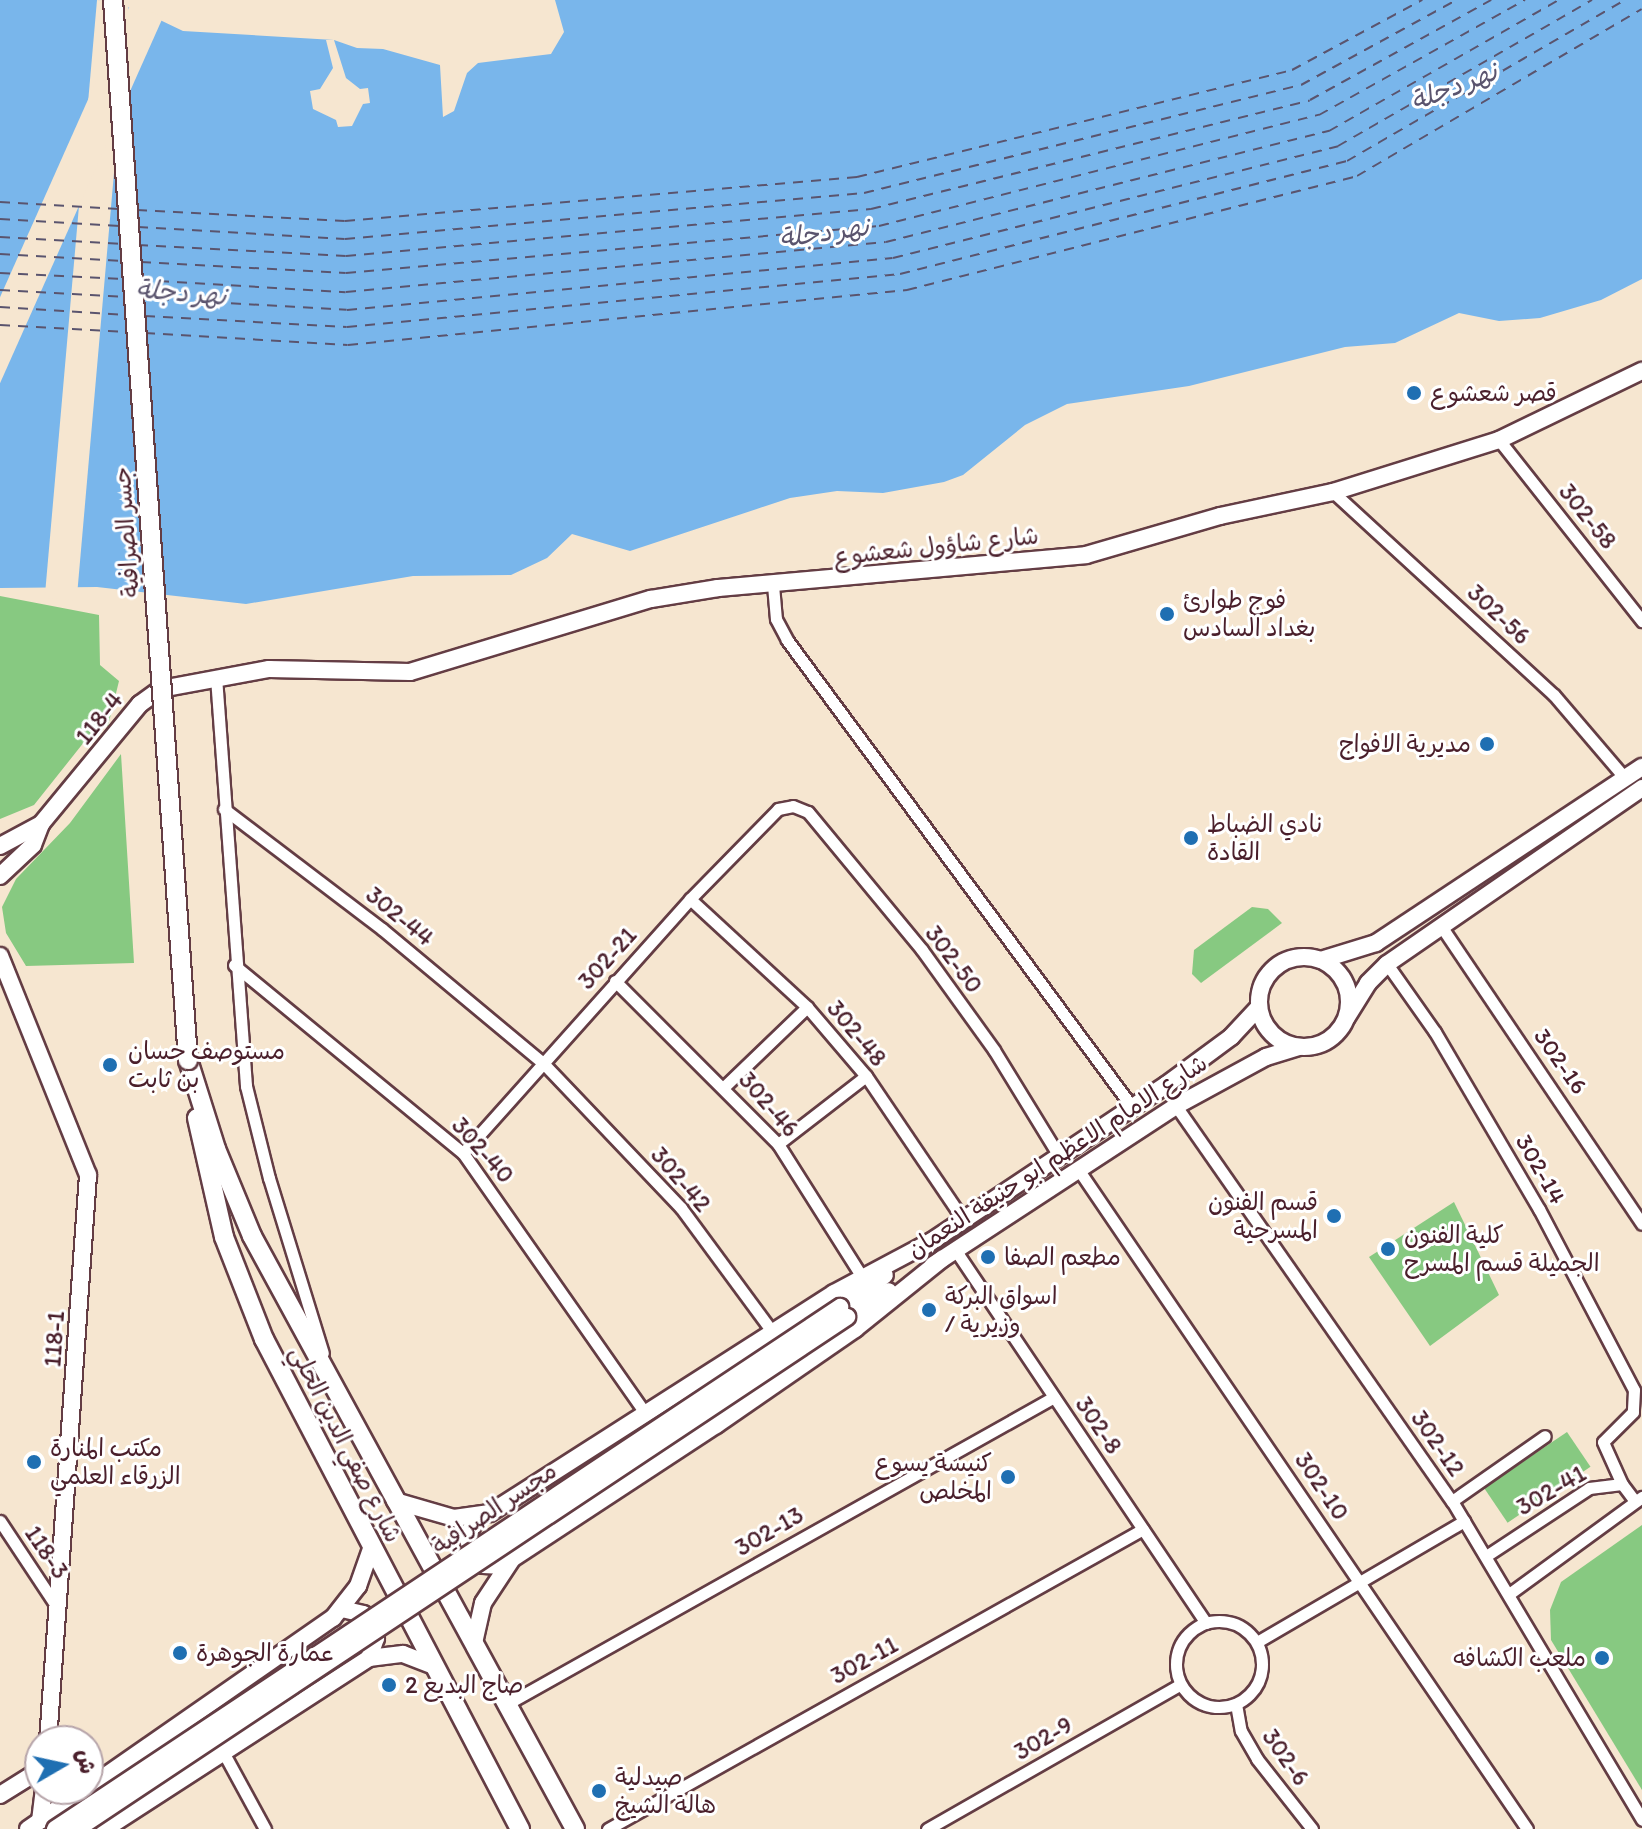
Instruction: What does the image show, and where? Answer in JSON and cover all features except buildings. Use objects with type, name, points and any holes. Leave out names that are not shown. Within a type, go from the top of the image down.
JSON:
[{"type":"main road","name":"جسر الصرافية","points":[[113,0],[188,1060]]},
{"type":"main road","name":"شارع شاؤول شعشوع","points":[[216,677],[269,669],[410,672],[651,599],[1086,555],[1220,516],[1333,492],[1499,440],[1641,373]]},
{"type":"main road","name":"118-4","points":[[0,876],[33,845],[41,824],[144,700],[161,689],[216,677]]},
{"type":"main road","points":[[1642,767],[1376,943],[1321,960],[1302,957],[1275,967],[1260,992],[1259,1007],[1272,1034],[1298,1047],[1328,1041],[1347,1017],[1360,993],[1387,964],[1642,788]]},
{"type":"main road","name":"118-4","points":[[0,846],[41,824]]},
{"type":"main road","name":"118-1","points":[[0,956],[88,1175],[49,1725]]},
{"type":"main road","points":[[1321,960],[1348,990],[1347,1017]]},
{"type":"main road","name":"شارع الامام الاعظم ابو حنيفة النعمان","points":[[844,1312],[930,1242],[1231,1037],[1259,1007]]},
{"type":"main road","name":"شارع الامام الاعظم ابو حنيفة النعمان","points":[[844,1312],[949,1255],[1176,1106],[1242,1069],[1298,1047]]},
{"type":"main road","name":"شارع صفي الدين الحلي","points":[[188,1060],[222,1164],[295,1320],[575,1829]]},
{"type":"main road","name":"شارع صفي الدين الحلي","points":[[188,1060],[202,1148],[224,1237],[264,1339],[520,1829]]},
{"type":"main road","points":[[395,1501],[454,1518],[478,1517],[501,1508],[645,1413],[862,1277],[930,1242]]},
{"type":"main road","points":[[474,1643],[483,1603],[504,1566],[855,1329],[949,1255]]},
{"type":"main road","name":"مجسر الصرافية","points":[[41,1826],[844,1312]]},
{"type":"main road","name":"مجسر الصرافية","points":[[77,1829],[844,1312]]},
{"type":"main road","points":[[478,1517],[467,1535],[472,1555],[483,1565],[504,1566]]},
{"type":"main road","points":[[104,1776],[342,1609],[364,1574],[372,1546]]},
{"type":"main road","points":[[342,1609],[363,1614],[372,1624],[376,1638],[369,1658]]},
{"type":"main road","points":[[105,1829],[222,1750],[369,1658],[403,1654],[435,1666]]},
{"type":"main road","points":[[0,1795],[24,1780]]},
{"type":"main road","points":[[41,1826],[43,1805]]},
{"type":"main road","points":[[41,1826],[66,1805]]},
{"type":"street","name":"302-58","points":[[1499,440],[1642,621]]},
{"type":"street","name":"302-56","points":[[1333,492],[1554,695],[1625,778]]},
{"type":"street","points":[[773,585],[776,619],[787,640],[1132,1107]]},
{"type":"street","points":[[216,677],[234,965],[250,1101],[335,1392]]},
{"type":"street","name":"302-21","points":[[463,1153],[690,899],[778,809],[793,806]]},
{"type":"street","name":"302-50","points":[[793,806],[808,812],[922,950],[994,1050],[1059,1156]]},
{"type":"street","name":"302-44","points":[[224,809],[382,929],[544,1064]]},
{"type":"street","name":"302-48","points":[[690,899],[807,1007],[866,1076],[963,1219]]},
{"type":"street","name":"302-16","points":[[1441,926],[1642,1224]]},
{"type":"street","name":"302-14","points":[[1387,964],[1435,1032],[1539,1209],[1639,1395],[1633,1412],[1603,1442],[1622,1484]]},
{"type":"street","name":"302-40","points":[[234,965],[463,1153],[645,1413]]},
{"type":"street","name":"302-46","points":[[615,981],[725,1086],[778,1144],[862,1277]]},
{"type":"street","points":[[725,1086],[807,1007]]},
{"type":"street","name":"302-42","points":[[544,1064],[681,1208],[774,1334]]},
{"type":"street","points":[[778,1144],[866,1076]]},
{"type":"street","name":"302-12","points":[[1176,1106],[1452,1501],[1642,1820]]},
{"type":"street","name":"302-10","points":[[1078,1169],[1527,1829]]},
{"type":"street","name":"302-8","points":[[949,1255],[1054,1397],[1206,1623]]},
{"type":"street","name":"302-13","points":[[507,1704],[1054,1397]]},
{"type":"street","points":[[1452,1501],[1545,1436]]},
{"type":"street","name":"302-41","points":[[1486,1556],[1589,1488],[1622,1484],[1639,1499]]},
{"type":"street","points":[[1509,1594],[1639,1499]]},
{"type":"street","name":"118-3","points":[[0,1521],[58,1607]]},
{"type":"street","points":[[1257,1642],[1464,1521]]},
{"type":"street","name":"302-11","points":[[608,1829],[1143,1529]]},
{"type":"street","points":[[1206,1623],[1235,1624],[1257,1642],[1262,1671],[1249,1697],[1236,1704],[1211,1707],[1181,1684],[1177,1655],[1183,1641],[1206,1623]]},
{"type":"street","name":"302-9","points":[[927,1829],[1181,1684]]},
{"type":"street","name":"302-6","points":[[1236,1704],[1241,1731],[1257,1759],[1312,1829]]},
{"type":"street","points":[[222,1750],[265,1829]]},
{"type":"green space","points":[[0,596],[99,615],[100,665],[119,681],[108,726],[100,722],[34,805],[0,819]]},
{"type":"green space","points":[[121,754],[134,963],[26,966],[6,933],[2,907],[16,879],[70,823]]},
{"type":"green space","points":[[1252,907],[1268,909],[1282,923],[1201,983],[1192,974],[1194,950]]},
{"type":"green space","points":[[1454,1202],[1499,1295],[1430,1346],[1369,1257]]},
{"type":"green space","points":[[1567,1432],[1590,1467],[1508,1523],[1484,1488]]},
{"type":"green space","name":"ملعب الكشافه","points":[[1642,1525],[1642,1790],[1551,1640],[1550,1610],[1561,1582]]},
{"type":"water","name":"نهر دجلة","points":[[0,0],[97,0],[137,9],[183,31],[334,40],[357,48],[383,49],[440,65],[443,117],[454,111],[467,73],[478,63],[551,54],[564,32],[555,0],[1642,0],[1642,279],[1601,300],[1540,318],[1499,321],[1459,313],[1395,343],[1345,347],[1189,386],[1067,404],[1025,425],[963,475],[944,482],[883,493],[837,491],[790,498],[630,551],[572,534],[547,558],[511,575],[413,576],[246,604],[97,587],[0,588]]},
{"type":"pier","points":[[97,0],[129,3],[77,601],[45,598]]},
{"type":"pier","points":[[131,3],[163,17],[0,383],[0,297]]},
{"type":"pier","points":[[326,40],[334,40],[346,78],[360,89],[368,88],[370,103],[363,104],[352,126],[338,127],[336,120],[313,109],[310,91],[320,89],[333,68]]},
{"type":"ferry route","points":[[137,210],[345,221],[857,177],[1292,70],[1422,0]]},
{"type":"ferry route","points":[[138,227],[345,239],[864,193],[1301,85],[1456,0]]},
{"type":"ferry route","points":[[138,245],[346,256],[871,209],[1310,100],[1491,0]]},
{"type":"ferry route","points":[[141,262],[346,273],[879,226],[1319,115],[1525,0]]},
{"type":"ferry route","points":[[141,280],[346,292],[886,242],[1329,131],[1559,0]]},
{"type":"ferry route","points":[[141,298],[347,310],[893,258],[1338,146],[1592,0]]},
{"type":"ferry route","points":[[145,316],[347,327],[900,274],[1347,161],[1625,0]]},
{"type":"ferry route","points":[[145,333],[348,345],[907,290],[1357,176],[1642,9]]},
{"type":"ferry route","points":[[0,202],[119,209]]},
{"type":"ferry route","points":[[0,219],[120,226]]},
{"type":"ferry route","points":[[0,237],[124,244]]},
{"type":"ferry route","points":[[0,254],[123,261]]},
{"type":"ferry route","points":[[0,273],[123,279]]},
{"type":"ferry route","points":[[0,290],[127,297]]},
{"type":"ferry route","points":[[0,307],[127,315]]},
{"type":"ferry route","points":[[0,325],[127,332]]},
{"type":"place","name":"قصر شعشوع","points":[[1414,393]]},
{"type":"place","name":"فوج طوارئ بغداد السادس","points":[[1167,614]]},
{"type":"place","name":"مديرية الافواج","points":[[1487,744]]},
{"type":"place","name":"نادي الضباط القادة","points":[[1191,838]]},
{"type":"place","name":"مستوصف حسان بن ثابت","points":[[110,1065]]},
{"type":"place","name":"قسم الفنون المسرحية","points":[[1334,1216]]},
{"type":"place","name":"كلية الفنون الجميلة قسم المسرح","points":[[1388,1249]]},
{"type":"place","name":"مطعم الصفا","points":[[988,1257]]},
{"type":"place","name":"اسواق البركة / وزيرية","points":[[929,1310]]},
{"type":"place","name":"مكتب المنارة الزرقاء العلمي","points":[[34,1462]]},
{"type":"place","name":"كنيسة يسوع المخلص","points":[[1008,1477]]},
{"type":"place","name":"عمارة الجوهرة","points":[[180,1653]]},
{"type":"place","name":"ملعب الكشافه","points":[[1602,1658]]},
{"type":"place","name":"صاج البديع 2","points":[[389,1685]]},
{"type":"place","name":"صيدلية هالة الشيخ","points":[[599,1791]]}]
